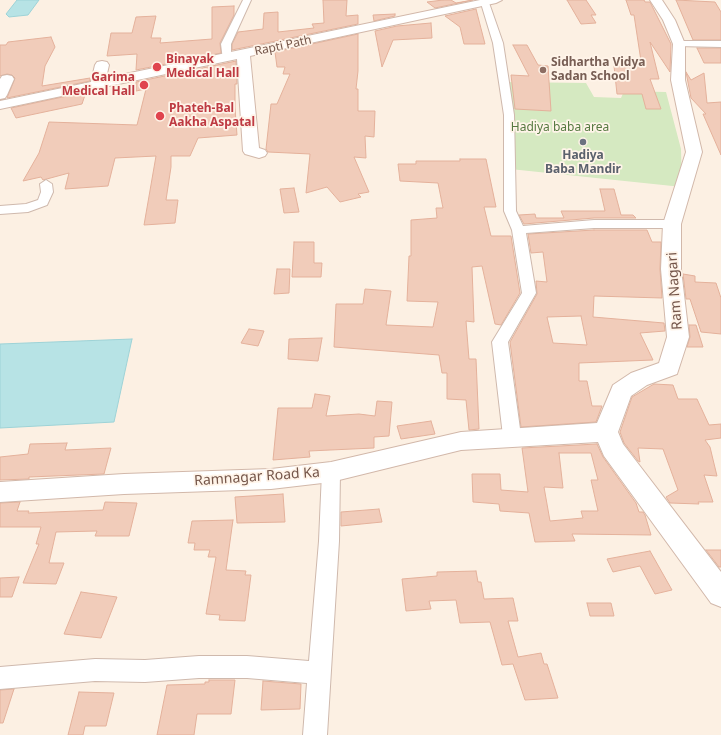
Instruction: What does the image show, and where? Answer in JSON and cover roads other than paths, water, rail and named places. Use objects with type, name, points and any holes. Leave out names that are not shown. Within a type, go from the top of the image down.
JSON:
[{"type":"main road","name":"Ram Nagari","points":[[606,432],[621,391],[639,379],[669,368],[678,337],[671,269],[672,224],[694,152],[678,80],[678,44],[669,20],[656,0]]},
{"type":"main road","name":"Rapti Path","points":[[0,105],[489,1]]},
{"type":"main road","points":[[243,54],[251,151],[259,153]]},
{"type":"main road","points":[[97,85],[102,65]]},
{"type":"main road","points":[[0,95],[7,80]]},
{"type":"main road","points":[[606,432],[613,449],[721,594]]},
{"type":"main road","name":"Ramnagar Road Ka","points":[[0,492],[124,484],[271,479],[331,472],[461,441],[512,436],[606,432]]},
{"type":"street","points":[[226,58],[226,44],[247,0]]},
{"type":"street","points":[[489,1],[498,43],[509,115],[510,210],[519,230],[529,293],[500,342],[512,436]]},
{"type":"street","points":[[678,44],[721,44]]},
{"type":"street","points":[[0,210],[28,208],[43,202],[47,192],[46,184]]},
{"type":"street","points":[[519,230],[594,224],[672,224]]},
{"type":"street","points":[[315,735],[330,541],[331,472]]},
{"type":"street","points":[[0,678],[95,670],[144,671],[200,667],[247,667],[319,673]]},
{"type":"water","points":[[17,0],[39,0],[28,15],[9,17],[6,14]]},
{"type":"water","points":[[132,339],[114,422],[0,428],[0,344]]},
{"type":"place","name":"Binayak Medical Hall","points":[[157,67]]},
{"type":"place","name":"Sidhartha Vidya Sadan School","points":[[543,70]]},
{"type":"place","name":"Garima Medical Hall","points":[[144,85]]},
{"type":"place","name":"Phateh-Bal Aakha Aspatal","points":[[160,116]]},
{"type":"place","name":"Hadiya Baba Mandir","points":[[583,142]]},
{"type":"park label","name":"Hadiya baba area","points":[[560,128]]}]
